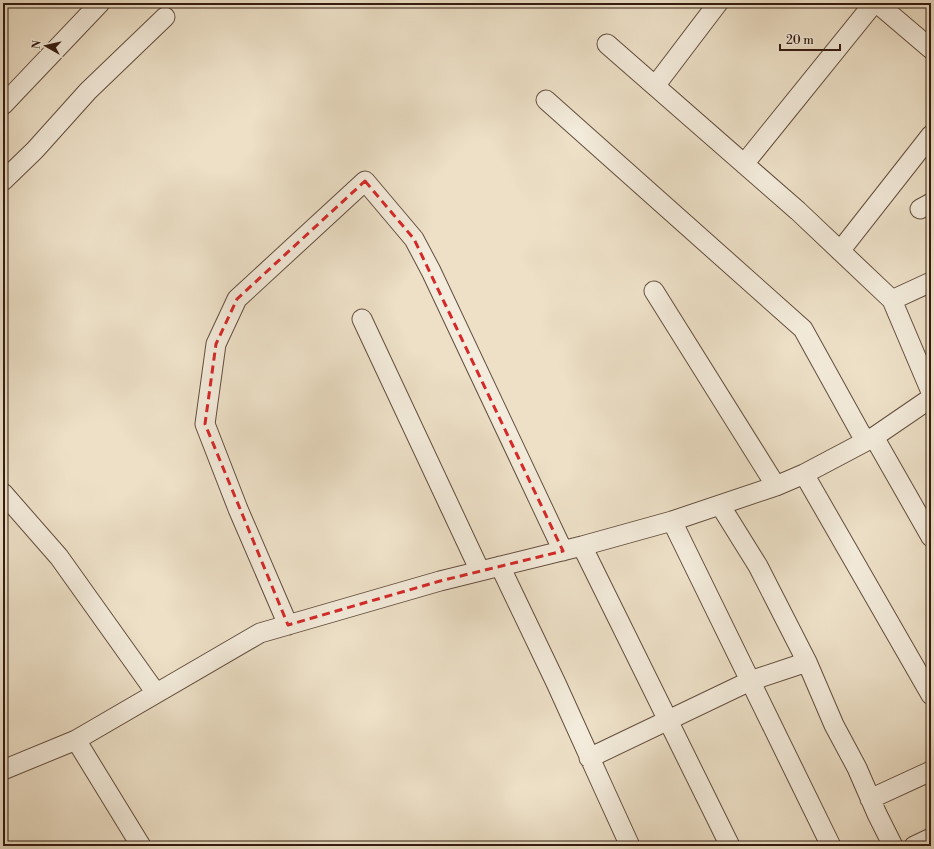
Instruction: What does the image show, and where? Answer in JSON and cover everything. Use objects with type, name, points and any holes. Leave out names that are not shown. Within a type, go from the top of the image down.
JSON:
[{"type":"street","points":[[3,105],[100,3]]},
{"type":"street","points":[[655,86],[718,3]]},
{"type":"street","points":[[744,164],[876,3],[931,48]]},
{"type":"street","points":[[3,181],[35,150],[88,91],[165,17]]},
{"type":"street","points":[[607,44],[798,211],[892,300],[931,392]]},
{"type":"street","points":[[546,100],[803,329],[931,538]]},
{"type":"street","points":[[840,251],[931,135]]},
{"type":"street","points":[[288,625],[238,509],[205,424],[216,344],[237,299],[365,181],[414,239],[431,271],[563,551]]},
{"type":"street","points":[[892,300],[931,282]]},
{"type":"street","points":[[654,291],[776,486]]},
{"type":"street","points":[[362,319],[480,571]]},
{"type":"street","points":[[3,770],[76,740],[260,633],[480,571],[563,551],[672,521],[776,486],[804,474],[869,439],[931,398]]},
{"type":"street","points":[[804,474],[931,695]]},
{"type":"street","points":[[3,493],[60,557],[156,693]]},
{"type":"street","points":[[720,505],[758,566],[807,662],[834,724],[858,768],[877,814],[893,846]]},
{"type":"street","points":[[672,521],[831,846]]},
{"type":"street","points":[[582,546],[730,846]]},
{"type":"street","points":[[500,566],[556,683],[630,846]]},
{"type":"street","points":[[589,758],[750,681],[807,662]]},
{"type":"street","points":[[76,740],[141,846]]},
{"type":"street","points":[[870,798],[931,772]]},
{"type":"street","points":[[914,846],[931,838]]},
{"type":"highlighted area","points":[[365,181],[414,239],[563,551],[440,581],[288,625],[205,424],[216,344],[237,299]]}]
